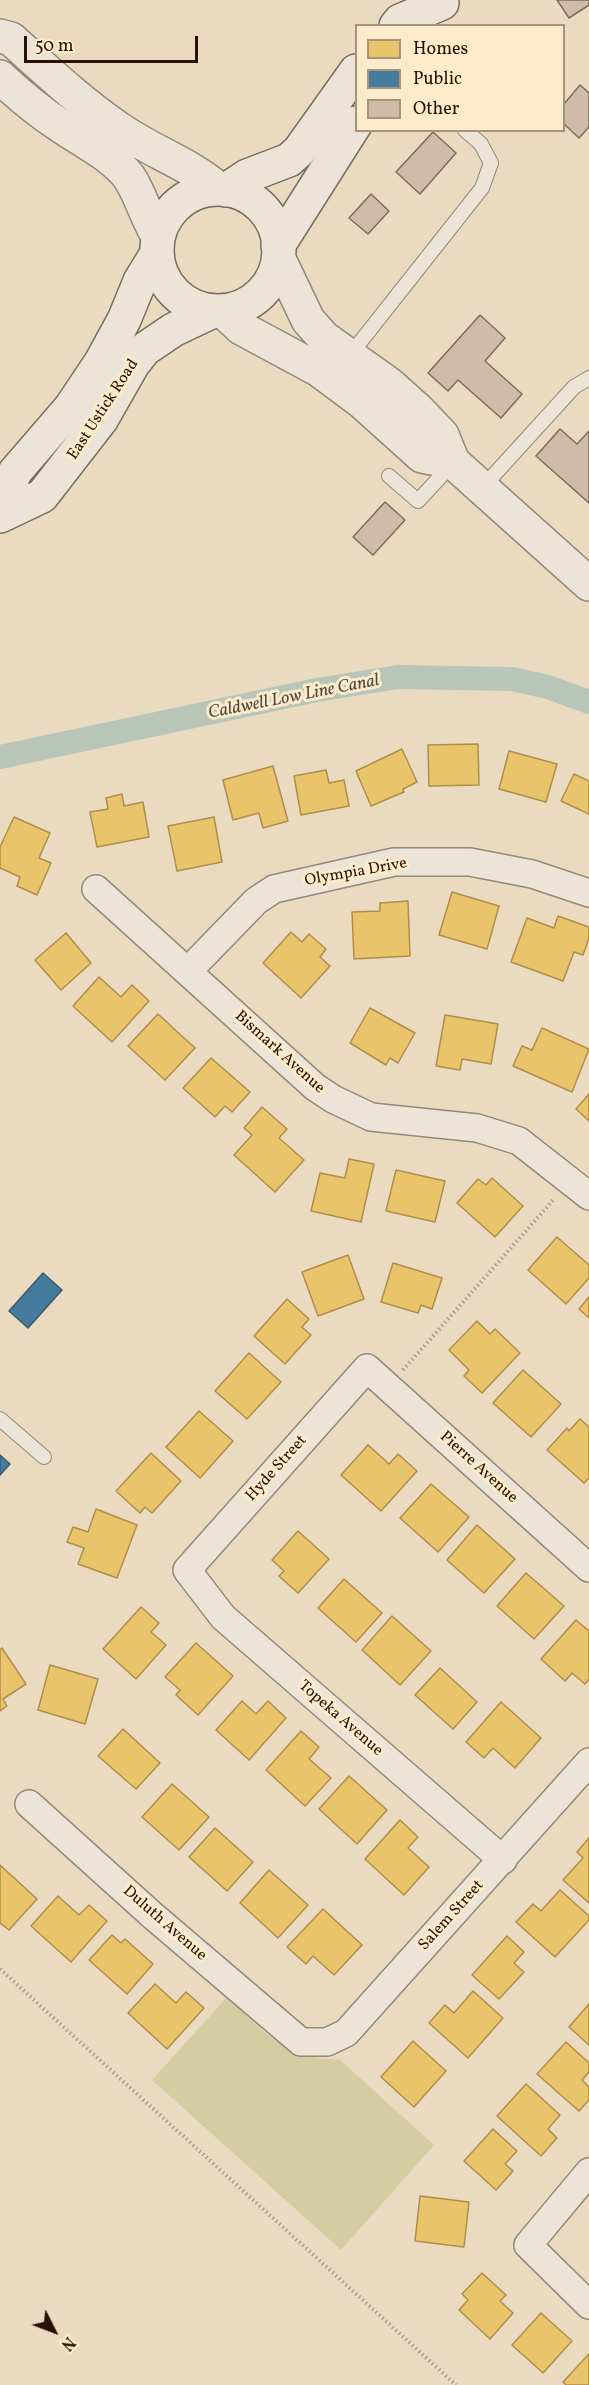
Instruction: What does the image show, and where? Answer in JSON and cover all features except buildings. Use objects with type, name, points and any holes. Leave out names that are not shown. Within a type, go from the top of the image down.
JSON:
[{"type":"main road","points":[[398,24],[400,21],[439,10]]},
{"type":"main road","points":[[0,36],[11,39],[70,91],[118,129],[198,172],[222,189]]},
{"type":"main road","points":[[222,189],[247,176],[289,160],[299,151],[355,74]]},
{"type":"main road","points":[[0,77],[56,123],[113,160],[129,177],[140,198],[157,245],[161,274],[171,291],[186,303],[219,311],[241,328],[319,370],[362,402],[422,456],[453,462]]},
{"type":"main road","points":[[278,252],[355,126]]},
{"type":"main road","points":[[157,245],[165,218],[178,203],[197,192],[222,189],[238,192],[256,202],[270,218],[278,237],[278,252],[272,279],[259,295],[243,306],[219,311]]},
{"type":"main road","name":"East Ustick Road","points":[[0,510],[15,472],[71,407],[101,362],[124,320],[157,245]]},
{"type":"main road","points":[[278,252],[308,320],[324,338],[389,384],[442,435],[453,462],[589,584]]},
{"type":"main road","name":"East Ustick Road","points":[[0,516],[42,496],[101,420],[133,364],[145,349],[173,330],[219,311]]},
{"type":"street","name":"Olympia Drive","points":[[188,971],[256,901],[274,890],[373,866],[394,862],[470,862],[532,874],[589,893]]},
{"type":"street","name":"Bismark Avenue","points":[[96,890],[315,1087],[333,1099],[371,1117],[477,1128],[519,1141],[580,1188]]},
{"type":"street","name":"Pierre Avenue","points":[[367,1368],[589,1568]]},
{"type":"street","name":"Hyde Street","points":[[187,1570],[367,1368]]},
{"type":"street","name":"Topeka Avenue","points":[[187,1570],[223,1617],[503,1860]]},
{"type":"street","name":"Salem Street","points":[[301,2042],[327,2042],[346,2033],[589,1762]]},
{"type":"street","name":"Duluth Avenue","points":[[29,1804],[152,1915],[301,2042]]},
{"type":"street","points":[[589,2172],[528,2245],[589,2305]]},
{"type":"lane","points":[[350,355],[482,188],[490,163],[481,144],[467,132]]},
{"type":"lane","points":[[482,488],[574,387],[589,378]]},
{"type":"lane","points":[[389,476],[418,501],[453,462]]},
{"type":"lane","points":[[0,1419],[44,1458]]},
{"type":"path","points":[[388,1387],[580,1188]]},
{"type":"path","points":[[0,1969],[456,2385]]},
{"type":"shaded area","points":[[227,1997],[264,2032],[290,2049],[320,2059],[339,2059],[434,2145],[341,2250],[152,2080]]},
{"type":"waterway","name":"Caldwell Low Line Canal","points":[[0,757],[317,690],[398,677],[512,679],[548,687],[589,702]]}]
